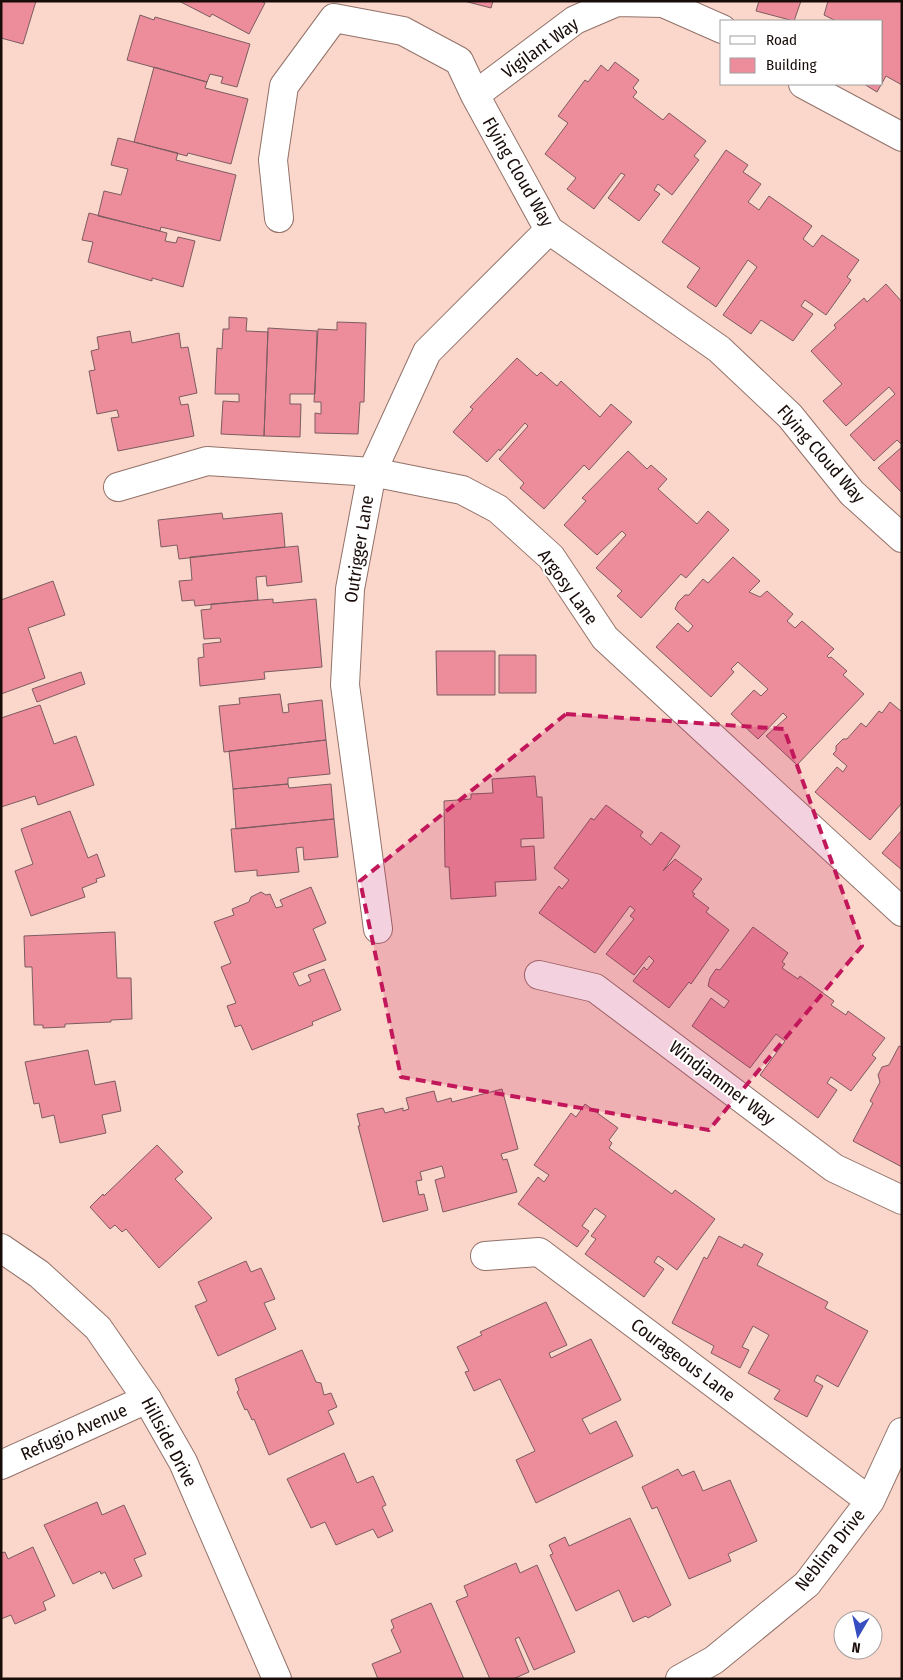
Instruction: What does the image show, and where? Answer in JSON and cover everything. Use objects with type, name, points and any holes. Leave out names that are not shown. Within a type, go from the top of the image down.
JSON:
[{"type":"street","name":"Vigilant Way","points":[[475,95],[575,20],[617,2],[663,3],[720,28]]},
{"type":"street","name":"Flying Cloud Way","points":[[279,218],[273,160],[284,86],[334,18],[403,31],[459,61],[475,95],[549,230],[719,349],[790,416],[852,493],[902,538]]},
{"type":"street","points":[[805,85],[902,137]]},
{"type":"street","name":"Outrigger Lane","points":[[378,929],[346,685],[350,589],[372,472],[427,352],[549,230]]},
{"type":"street","name":"Argosy Lane","points":[[118,486],[207,461],[372,472],[462,490],[498,509],[551,557],[605,638],[902,912]]},
{"type":"street","name":"Windjammer Way","points":[[540,974],[595,988],[834,1168],[902,1200]]},
{"type":"street","name":"Hillside Drive","points":[[1,1248],[39,1274],[98,1328],[147,1399],[183,1462],[278,1679]]},
{"type":"street","name":"Courageous Lane","points":[[485,1256],[539,1252],[870,1501]]},
{"type":"street","name":"Refugio Avenue","points":[[1,1465],[147,1399]]},
{"type":"street","name":"Neblina Drive","points":[[680,1679],[714,1660],[807,1584],[870,1501],[902,1432]]},
{"type":"highlighted area","points":[[566,714],[784,729],[862,946],[709,1130],[401,1077],[360,881]]},
{"type":"building","points":[[1,1],[36,1],[23,44],[1,38]]},
{"type":"building","points":[[179,1],[261,1],[265,3],[249,34],[212,14],[210,17]]},
{"type":"building","points":[[464,1],[493,1],[491,8]]},
{"type":"building","points":[[759,1],[801,1],[794,20],[756,11]]},
{"type":"building","points":[[828,1],[902,1],[902,85],[886,76],[883,81],[883,20],[834,20],[824,15]]},
{"type":"building","points":[[140,15],[154,20],[155,17],[250,44],[237,87],[221,83],[223,77],[210,74],[207,82],[127,60]]},
{"type":"building","points":[[615,62],[639,80],[633,88],[637,92],[633,97],[663,120],[669,113],[706,141],[694,156],[699,160],[672,195],[658,184],[654,190],[660,194],[639,221],[608,198],[625,175],[621,173],[594,209],[567,189],[576,178],[545,154],[568,123],[558,116],[585,80],[588,82],[601,65],[608,71]]},
{"type":"building","points":[[154,67],[207,82],[205,88],[248,99],[231,164],[188,153],[187,156],[134,142]]},
{"type":"building","points":[[866,85],[880,85],[877,92]]},
{"type":"building","points":[[118,138],[178,153],[176,160],[236,175],[220,241],[161,227],[160,231],[98,216],[104,191],[121,195],[128,169],[111,165]]},
{"type":"building","points":[[726,150],[748,165],[743,172],[761,184],[748,202],[759,210],[769,196],[812,226],[803,239],[813,247],[822,235],[859,260],[847,277],[851,280],[826,315],[805,300],[801,306],[813,314],[793,341],[761,320],[751,334],[723,315],[757,267],[748,260],[716,307],[687,287],[700,268],[662,242]]},
{"type":"building","points":[[89,213],[167,233],[165,241],[176,243],[178,237],[195,241],[183,287],[152,278],[152,281],[88,262],[93,242],[82,240]]},
{"type":"building","points":[[886,284],[902,302],[902,445],[897,440],[874,461],[850,435],[895,394],[889,387],[846,426],[823,401],[842,384],[811,351],[836,328],[834,325],[864,298],[867,302]]},
{"type":"building","points":[[229,317],[247,318],[246,331],[268,332],[264,436],[221,434],[223,401],[239,402],[239,394],[215,394],[217,348],[222,349],[223,329],[229,329]]},
{"type":"building","points":[[337,322],[366,323],[364,402],[360,402],[358,434],[315,433],[315,413],[321,414],[321,402],[314,402],[318,329],[337,330]]},
{"type":"building","points":[[268,328],[317,331],[315,394],[290,394],[290,404],[301,404],[300,437],[264,436]]},
{"type":"building","points":[[130,331],[132,343],[179,333],[181,348],[188,347],[197,393],[179,397],[181,405],[188,404],[194,436],[118,451],[111,418],[119,417],[117,410],[97,414],[89,371],[95,370],[91,351],[99,349],[97,337]]},
{"type":"building","points":[[517,358],[537,376],[541,372],[557,386],[561,381],[600,417],[611,404],[632,422],[589,470],[584,465],[544,509],[520,488],[524,483],[499,459],[528,426],[525,423],[500,451],[499,449],[487,462],[453,432],[473,409],[470,407]]},
{"type":"building","points":[[902,447],[902,493],[878,468]]},
{"type":"building","points":[[628,451],[647,469],[651,465],[667,479],[658,489],[697,524],[708,511],[729,530],[686,578],[681,574],[641,618],[617,596],[622,591],[596,568],[626,535],[622,531],[597,555],[564,525],[586,501],[582,498]]},
{"type":"building","points":[[222,513],[223,519],[282,513],[285,547],[179,559],[177,545],[161,547],[158,520]]},
{"type":"building","points":[[298,546],[302,582],[267,586],[266,576],[256,577],[258,600],[195,606],[194,600],[182,601],[179,581],[192,580],[190,557]]},
{"type":"building","points":[[733,557],[760,581],[749,592],[760,597],[767,591],[793,614],[787,621],[795,628],[802,621],[834,649],[827,656],[831,657],[847,671],[843,675],[864,694],[797,765],[766,736],[787,717],[783,713],[758,739],[731,714],[754,690],[761,696],[768,689],[738,662],[731,669],[734,672],[711,697],[656,647],[678,623],[688,632],[693,626],[675,609],[678,602],[685,595],[689,595],[703,579],[708,583]]},
{"type":"building","points":[[53,581],[65,615],[28,628],[45,678],[1,694],[1,600]]},
{"type":"building","points":[[273,599],[273,603],[316,599],[322,667],[264,672],[265,679],[200,686],[198,658],[204,657],[203,644],[221,642],[220,638],[204,639],[201,610],[211,609],[211,604]]},
{"type":"building","points":[[436,651],[495,651],[495,695],[437,695]]},
{"type":"building","points":[[499,655],[536,655],[536,693],[499,693]]},
{"type":"building","points":[[81,672],[85,684],[37,702],[32,689]]},
{"type":"building","points":[[280,694],[283,713],[289,712],[288,704],[322,700],[326,740],[224,752],[219,706],[240,704],[239,698]]},
{"type":"building","points":[[890,702],[902,712],[902,803],[870,840],[815,792],[837,767],[843,772],[847,766],[833,754],[836,751],[836,746],[843,739],[847,739],[861,723],[866,727],[879,711],[882,713]]},
{"type":"building","points":[[40,705],[54,744],[76,736],[94,785],[38,805],[35,796],[1,807],[1,718]]},
{"type":"building","points":[[326,740],[330,774],[288,778],[288,784],[233,789],[229,751]]},
{"type":"building","points":[[535,776],[537,797],[542,797],[544,838],[521,839],[521,847],[534,846],[536,880],[495,882],[496,896],[451,899],[449,867],[445,867],[444,801],[471,799],[471,794],[493,793],[492,779]]},
{"type":"building","points":[[288,784],[289,788],[331,784],[334,819],[236,829],[233,789]]},
{"type":"building","points":[[606,805],[643,832],[640,836],[651,845],[661,832],[680,846],[663,871],[675,859],[702,879],[692,892],[695,894],[693,896],[709,908],[706,912],[729,930],[691,984],[689,982],[669,1008],[633,981],[644,967],[647,970],[654,961],[649,956],[634,975],[606,954],[634,919],[630,916],[635,910],[630,906],[595,953],[539,913],[559,886],[562,889],[569,880],[554,868],[591,818],[594,820]]},
{"type":"building","points":[[70,811],[88,858],[97,854],[105,876],[96,879],[97,882],[82,888],[85,897],[31,916],[15,871],[33,864],[21,829]]},
{"type":"building","points":[[334,819],[338,857],[304,860],[303,847],[296,848],[299,872],[257,876],[257,870],[235,872],[231,829]]},
{"type":"building","points":[[902,830],[902,870],[882,853]]},
{"type":"building","points":[[311,887],[326,923],[313,929],[326,960],[293,973],[299,986],[311,981],[308,975],[324,969],[341,1010],[312,1022],[313,1025],[252,1050],[241,1025],[235,1027],[227,1006],[236,1003],[221,967],[231,963],[214,922],[234,915],[232,909],[249,902],[251,897],[261,892],[266,895],[270,894],[276,908],[283,906],[280,900]]},
{"type":"building","points":[[753,927],[788,953],[782,962],[785,964],[782,968],[798,979],[800,976],[834,1001],[831,1005],[846,1015],[848,1011],[885,1038],[872,1055],[876,1058],[851,1091],[831,1077],[827,1083],[837,1090],[818,1118],[760,1075],[785,1041],[776,1034],[750,1068],[692,1026],[711,998],[724,1008],[729,1001],[708,986],[710,978],[716,969],[720,970]]},
{"type":"building","points":[[115,932],[117,978],[131,978],[132,1019],[65,1024],[65,1027],[43,1028],[43,1025],[34,1025],[32,967],[25,967],[24,936]]},
{"type":"building","points":[[899,1046],[902,1047],[902,1167],[853,1141],[873,1103],[870,1101],[880,1082],[878,1075],[882,1067],[889,1065]]},
{"type":"building","points":[[88,1050],[95,1085],[115,1081],[121,1111],[102,1115],[106,1133],[60,1143],[54,1115],[42,1118],[39,1103],[34,1104],[25,1062]]},
{"type":"building","points":[[502,1089],[518,1149],[501,1154],[503,1160],[507,1159],[517,1192],[443,1212],[435,1180],[445,1177],[442,1166],[420,1172],[422,1180],[416,1181],[419,1195],[424,1194],[428,1210],[383,1222],[358,1126],[360,1126],[357,1114],[383,1108],[385,1113],[403,1108],[403,1111],[409,1109],[406,1098],[434,1091],[437,1102],[451,1098],[452,1102]]},
{"type":"building","points":[[585,1104],[618,1128],[609,1140],[612,1143],[609,1148],[672,1194],[675,1190],[715,1219],[677,1270],[658,1256],[654,1262],[664,1269],[644,1297],[585,1254],[596,1239],[591,1236],[606,1216],[595,1208],[582,1226],[589,1231],[577,1247],[518,1204],[538,1177],[544,1182],[549,1175],[534,1165],[571,1113],[576,1117]]},
{"type":"building","points":[[157,1145],[183,1172],[175,1179],[212,1218],[159,1268],[126,1229],[122,1232],[115,1225],[110,1229],[90,1207]]},
{"type":"building","points":[[719,1236],[742,1248],[744,1244],[763,1254],[757,1265],[828,1302],[825,1308],[868,1331],[838,1387],[817,1375],[814,1381],[823,1386],[807,1417],[774,1399],[780,1390],[748,1373],[769,1335],[753,1326],[742,1347],[749,1350],[740,1368],[711,1353],[714,1346],[672,1323],[704,1257],[707,1259]]},
{"type":"building","points":[[246,1261],[251,1272],[261,1268],[275,1299],[264,1303],[276,1329],[218,1356],[195,1306],[207,1301],[198,1282]]},
{"type":"building","points":[[546,1302],[567,1345],[549,1353],[551,1358],[591,1339],[621,1400],[582,1419],[590,1434],[616,1421],[633,1456],[536,1503],[516,1460],[535,1451],[500,1379],[474,1391],[465,1372],[469,1371],[457,1347],[482,1335],[480,1332]]},
{"type":"building","points":[[302,1350],[316,1382],[321,1383],[324,1395],[331,1393],[337,1407],[328,1411],[334,1424],[269,1455],[254,1419],[252,1420],[247,1409],[245,1410],[237,1392],[239,1390],[235,1379]]},
{"type":"building","points":[[344,1453],[357,1483],[373,1476],[386,1505],[382,1507],[393,1531],[378,1538],[373,1529],[336,1545],[325,1522],[311,1528],[287,1479]]},
{"type":"building","points":[[678,1469],[682,1476],[694,1471],[703,1491],[730,1480],[757,1541],[728,1554],[731,1561],[689,1579],[657,1507],[652,1509],[642,1487]]},
{"type":"building","points":[[97,1502],[102,1515],[124,1505],[146,1554],[134,1559],[142,1576],[113,1589],[105,1572],[101,1574],[100,1571],[73,1584],[44,1525]]},
{"type":"building","points":[[630,1518],[671,1605],[648,1618],[646,1616],[633,1622],[619,1590],[576,1611],[550,1555],[553,1554],[549,1545],[565,1537],[569,1546]]},
{"type":"building","points":[[33,1547],[55,1596],[43,1602],[46,1610],[15,1624],[11,1615],[1,1619],[1,1553],[5,1552],[8,1559]]},
{"type":"building","points":[[516,1563],[520,1573],[537,1565],[575,1652],[534,1670],[519,1637],[515,1639],[529,1672],[513,1679],[490,1679],[456,1601],[468,1596],[464,1586]]},
{"type":"building","points":[[431,1603],[464,1679],[378,1679],[372,1664],[401,1652],[391,1630],[394,1628],[391,1620]]}]
